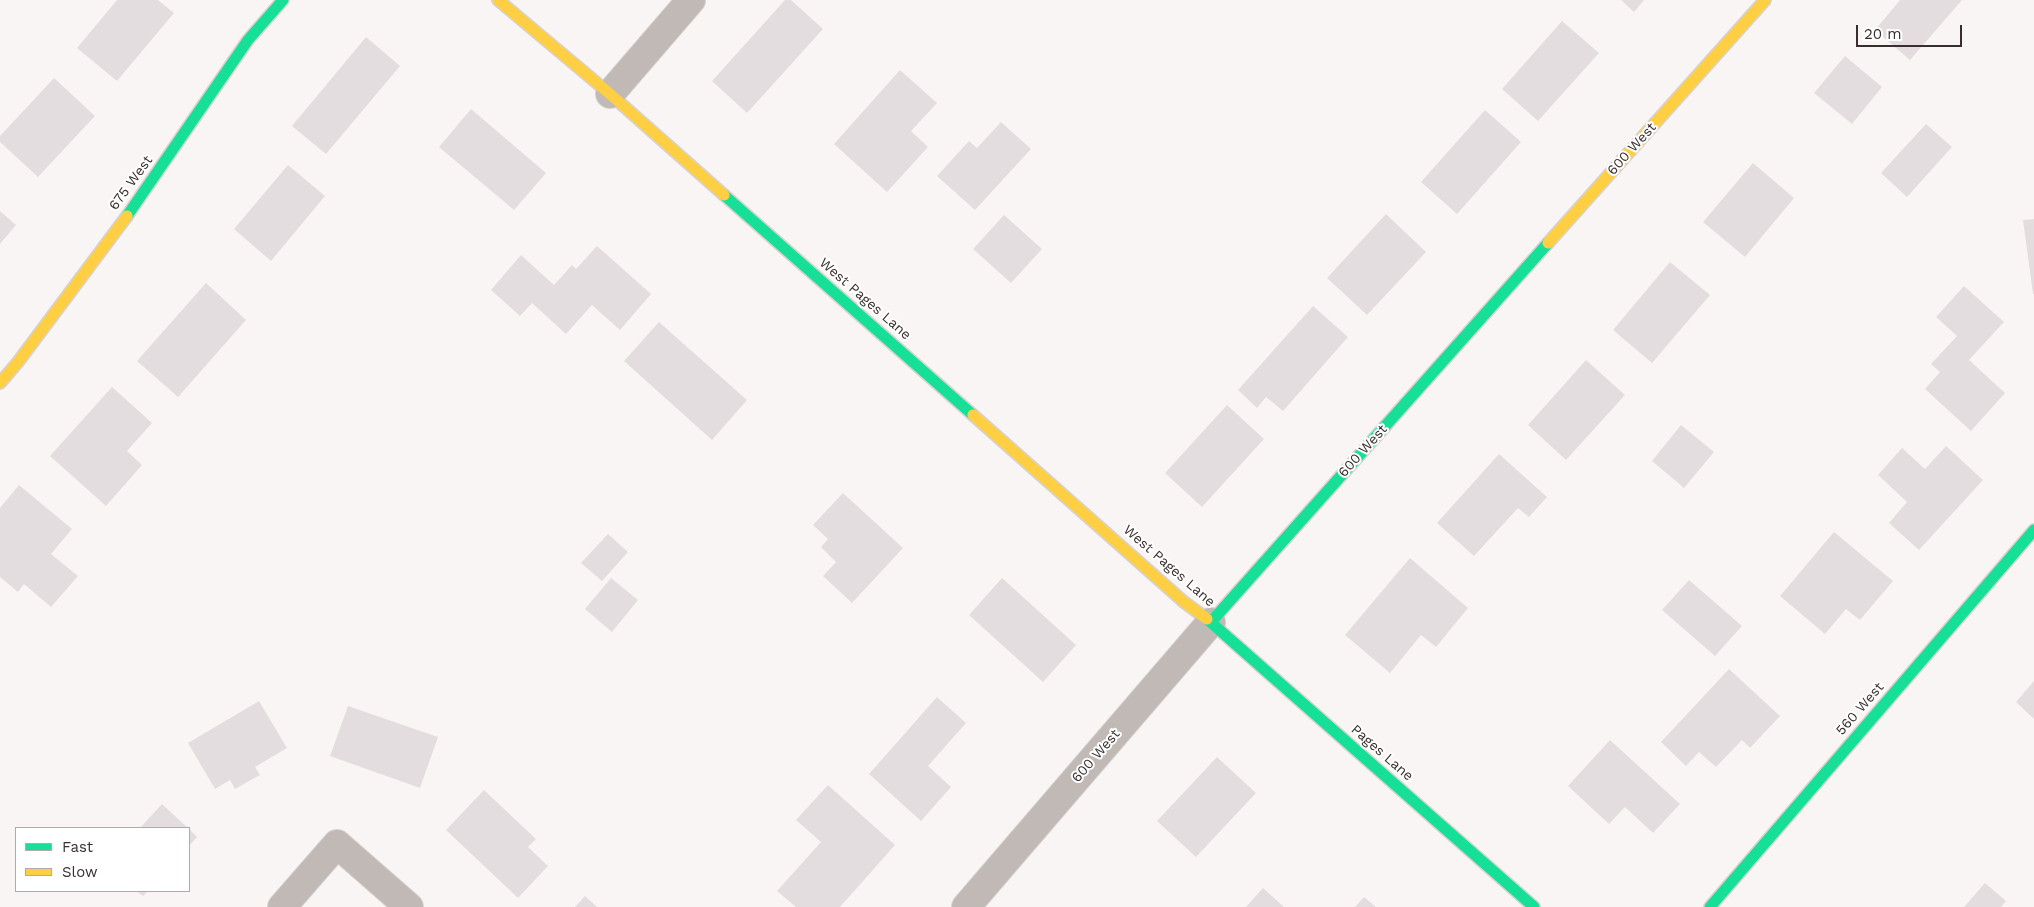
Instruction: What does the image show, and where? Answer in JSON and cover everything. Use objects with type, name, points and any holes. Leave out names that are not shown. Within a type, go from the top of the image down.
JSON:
[{"type":"street","name":"675 West","points":[[0,383],[18,362],[147,188],[248,40],[284,0]]},
{"type":"street","name":"West Pages Lane","points":[[498,0],[610,94],[1170,589],[1210,622]]},
{"type":"street","points":[[610,94],[691,0]]},
{"type":"street","name":"600 West","points":[[966,907],[1210,622],[1765,0]]},
{"type":"street","name":"560 West","points":[[1710,907],[2034,530]]},
{"type":"street","name":"Pages Lane","points":[[1210,622],[1534,907]]},
{"type":"street","points":[[282,907],[337,844],[409,907]]},
{"type":"building","points":[[117,0],[158,0],[174,13],[117,81],[77,48]]},
{"type":"building","points":[[785,0],[791,0],[823,29],[747,113],[712,81]]},
{"type":"building","points":[[1621,0],[1644,0],[1634,12]]},
{"type":"building","points":[[1900,0],[1962,0],[1910,60],[1875,30]]},
{"type":"building","points":[[1562,21],[1599,53],[1538,121],[1502,89]]},
{"type":"building","points":[[366,37],[400,66],[326,154],[292,126]]},
{"type":"building","points":[[1845,56],[1882,87],[1852,124],[1814,93]]},
{"type":"building","points":[[900,70],[937,103],[911,131],[928,147],[887,192],[834,144]]},
{"type":"building","points":[[54,78],[95,116],[38,177],[0,142],[0,136]]},
{"type":"building","points":[[471,109],[546,173],[514,210],[439,147]]},
{"type":"building","points":[[1485,110],[1521,142],[1457,214],[1421,182]]},
{"type":"building","points":[[1001,122],[1031,149],[975,210],[937,176],[969,141],[977,148]]},
{"type":"building","points":[[1926,124],[1952,147],[1907,197],[1881,173]]},
{"type":"building","points":[[1753,163],[1794,198],[1745,257],[1703,222]]},
{"type":"building","points":[[288,165],[325,196],[271,261],[234,229]]},
{"type":"building","points":[[0,211],[16,225],[0,244]]},
{"type":"building","points":[[1386,214],[1426,252],[1367,315],[1327,278]]},
{"type":"building","points":[[1004,215],[1042,249],[1011,283],[973,249]]},
{"type":"building","points":[[2034,219],[2034,294],[2033,294],[2023,220]]},
{"type":"building","points":[[597,246],[651,294],[620,330],[592,305],[566,334],[532,303],[520,316],[491,290],[521,255],[554,285],[572,265],[576,269]]},
{"type":"building","points":[[1670,262],[1710,295],[1652,363],[1613,330]]},
{"type":"building","points":[[206,283],[246,320],[178,397],[137,361]]},
{"type":"building","points":[[1964,286],[2004,322],[1969,360],[2005,393],[1971,431],[1925,389],[1940,372],[1931,364],[1957,336],[1936,317]]},
{"type":"building","points":[[1313,306],[1348,337],[1283,411],[1266,397],[1257,408],[1238,390]]},
{"type":"building","points":[[659,322],[747,400],[712,440],[624,361]]},
{"type":"building","points":[[1586,360],[1625,395],[1566,460],[1528,425]]},
{"type":"building","points":[[112,387],[152,423],[127,451],[142,465],[106,506],[50,456]]},
{"type":"building","points":[[1227,405],[1264,439],[1202,507],[1165,473]]},
{"type":"building","points":[[1681,425],[1714,452],[1684,488],[1652,461]]},
{"type":"building","points":[[1946,446],[1983,480],[1919,550],[1889,523],[1907,502],[1878,475],[1902,448],[1925,469]]},
{"type":"building","points":[[1499,454],[1547,497],[1529,517],[1518,508],[1474,556],[1437,523]]},
{"type":"building","points":[[19,485],[72,529],[51,554],[78,576],[51,607],[24,584],[18,592],[0,577],[0,508]]},
{"type":"building","points":[[843,493],[903,548],[852,603],[823,576],[836,562],[821,547],[828,539],[813,525]]},
{"type":"building","points":[[1834,532],[1893,581],[1860,620],[1846,609],[1825,634],[1780,596]]},
{"type":"building","points":[[608,534],[628,552],[602,581],[581,563]]},
{"type":"building","points":[[1410,558],[1468,608],[1436,647],[1421,635],[1390,673],[1345,635]]},
{"type":"building","points":[[611,578],[638,600],[612,632],[585,609]]},
{"type":"building","points":[[1002,578],[1076,645],[1043,682],[969,615]]},
{"type":"building","points":[[1689,580],[1742,626],[1715,656],[1662,610]]},
{"type":"building","points":[[1729,669],[1780,716],[1750,748],[1742,740],[1716,767],[1699,752],[1686,766],[1661,742]]},
{"type":"building","points":[[2034,681],[2034,719],[2016,702]]},
{"type":"building","points":[[937,697],[966,723],[928,766],[951,787],[921,821],[869,774]]},
{"type":"building","points":[[259,701],[287,748],[255,767],[260,775],[235,789],[230,780],[215,789],[188,743]]},
{"type":"building","points":[[348,706],[438,737],[420,788],[330,756]]},
{"type":"building","points":[[1610,740],[1680,804],[1653,833],[1625,807],[1609,824],[1568,786]]},
{"type":"building","points":[[1217,757],[1256,793],[1196,857],[1157,821]]},
{"type":"building","points":[[828,785],[895,845],[840,907],[796,907],[777,891],[821,842],[796,820]]},
{"type":"building","points":[[484,790],[536,839],[528,847],[548,866],[518,898],[446,830]]},
{"type":"building","points":[[162,804],[187,827],[141,827]]},
{"type":"building","points":[[190,830],[197,837],[190,845]]},
{"type":"building","points":[[1985,883],[2006,901],[2001,907],[1964,907]]},
{"type":"building","points":[[1263,888],[1284,907],[1246,907]]},
{"type":"building","points":[[137,892],[147,892],[143,896]]},
{"type":"building","points":[[585,896],[597,907],[575,907]]},
{"type":"building","points":[[1364,897],[1376,907],[1355,907]]},
{"type":"traffic: fast","points":[[127,216],[248,40],[283,0]]},
{"type":"traffic: fast","points":[[724,195],[973,415]]},
{"type":"traffic: fast","points":[[1211,622],[1548,243]]},
{"type":"traffic: fast","points":[[1710,907],[2034,530]]},
{"type":"traffic: fast","points":[[1207,619],[1534,907]]},
{"type":"traffic: slow","points":[[498,0],[610,94],[724,195]]},
{"type":"traffic: slow","points":[[1548,243],[1765,0]]},
{"type":"traffic: slow","points":[[0,383],[18,362],[127,216]]},
{"type":"traffic: slow","points":[[973,415],[1184,602],[1207,619]]}]
